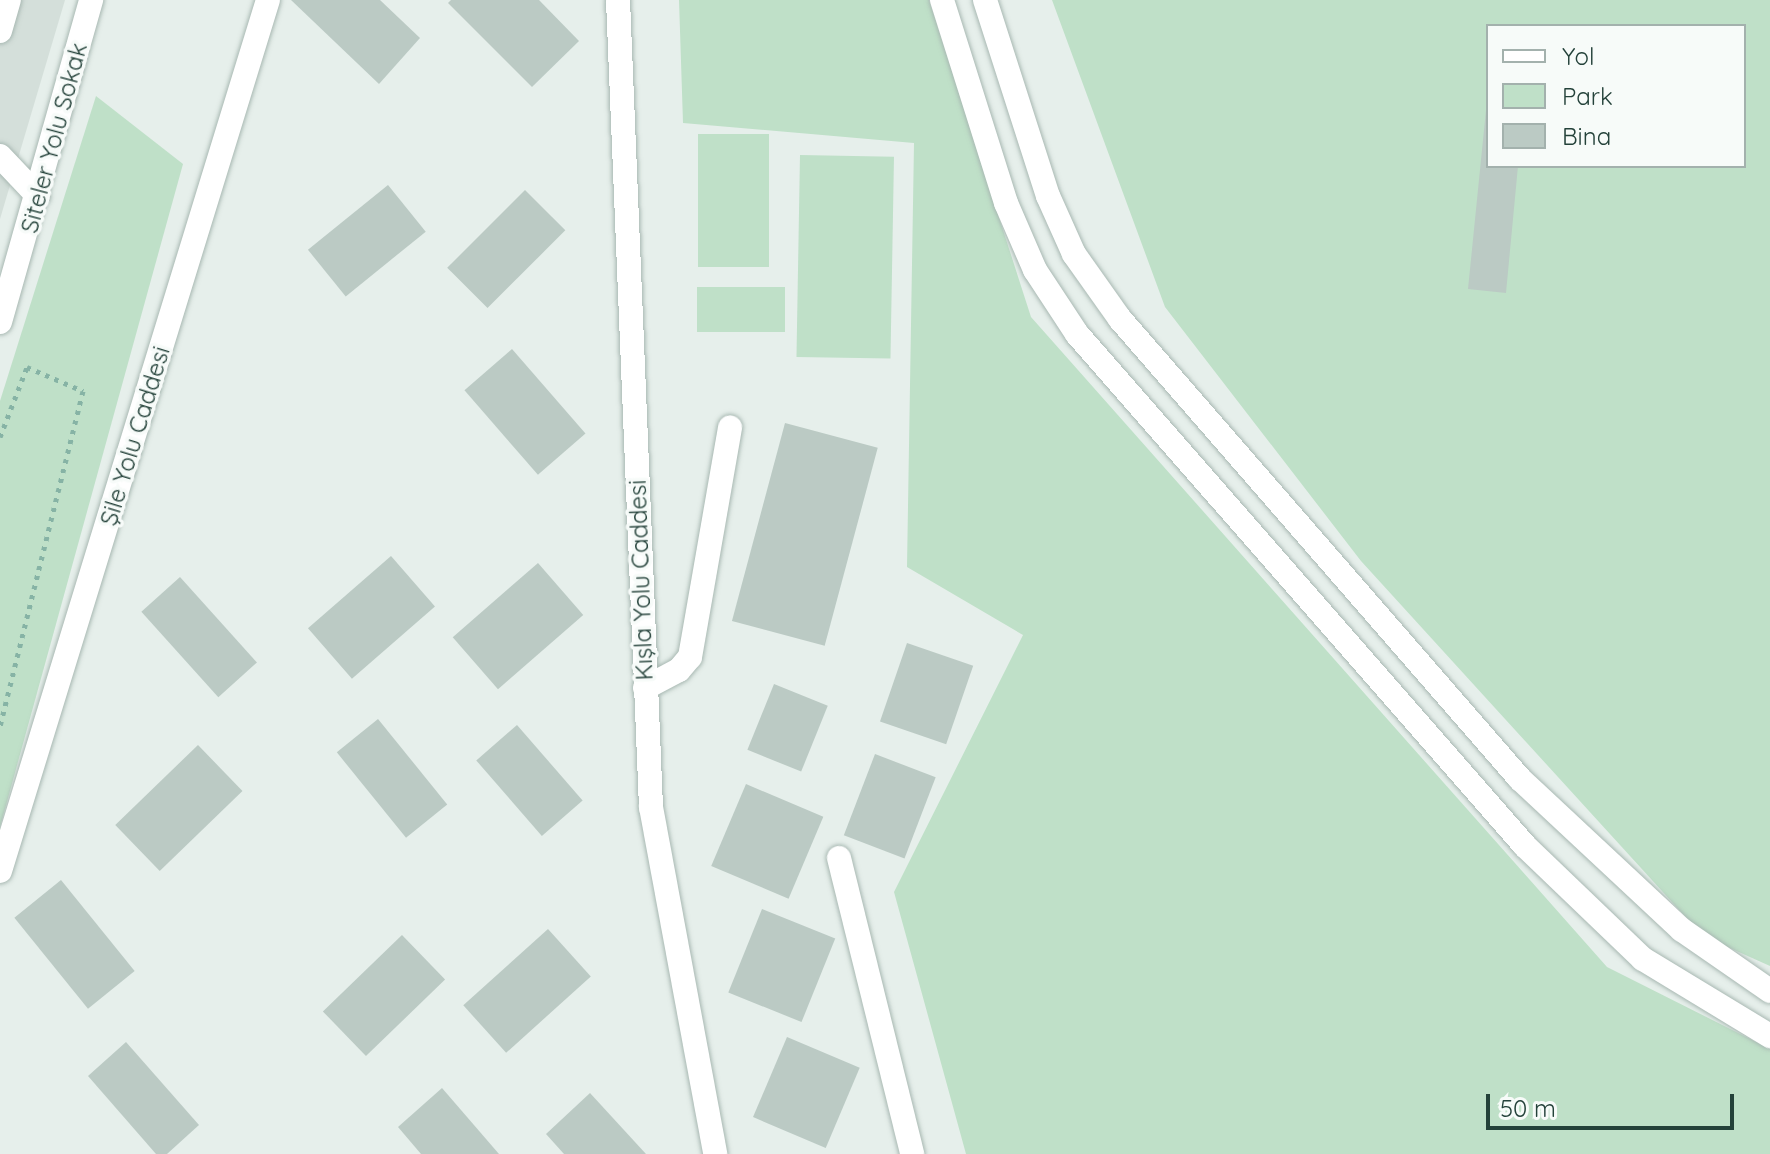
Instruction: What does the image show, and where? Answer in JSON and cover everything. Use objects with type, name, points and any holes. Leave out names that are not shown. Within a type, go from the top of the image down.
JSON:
[{"type":"street","points":[[0,31],[9,0]]},
{"type":"street","name":"Siteler Yolu Sokak","points":[[3,307],[38,196],[91,0]]},
{"type":"street","name":"Şile Yolu Caddesi","points":[[0,871],[268,0]]},
{"type":"street","name":"Kışla Yolu Caddesi","points":[[618,0],[651,807],[715,1154]]},
{"type":"street","points":[[942,0],[1021,238],[1035,270],[1077,334],[1525,846],[1643,959],[1770,1036]]},
{"type":"street","points":[[985,0],[1057,218],[1074,254],[1120,319],[1520,779],[1682,930],[1770,991]]},
{"type":"street","points":[[972,96],[1011,83]]},
{"type":"street","points":[[0,156],[38,196]]},
{"type":"street","points":[[1021,238],[1057,218]]},
{"type":"street","points":[[645,688],[679,670],[690,657],[730,427]]},
{"type":"street","points":[[839,858],[912,1154]]},
{"type":"path","points":[[0,437],[27,367],[83,391],[0,726]]},
{"type":"shaded area","points":[[0,0],[65,0],[0,219]]},
{"type":"green space","points":[[679,0],[929,0],[1031,317],[1607,967],[1770,1049],[1770,1154],[966,1154],[894,892],[1023,635],[907,567],[914,143],[683,123]]},
{"type":"green space","points":[[1052,0],[1770,0],[1770,966],[1703,936],[1361,561],[1165,307]]},
{"type":"green space","points":[[96,96],[183,164],[0,827],[0,401]]},
{"type":"green space","points":[[698,134],[769,134],[769,267],[698,267]]},
{"type":"green space","points":[[800,155],[894,157],[890,359],[796,357]]},
{"type":"green space","points":[[697,287],[785,287],[785,332],[697,332]]},
{"type":"building","points":[[291,0],[380,0],[420,38],[379,84]]},
{"type":"building","points":[[451,0],[539,0],[579,41],[532,87],[448,3]]},
{"type":"building","points":[[1486,110],[1486,168],[1518,168],[1506,293],[1468,289]]},
{"type":"building","points":[[388,185],[426,232],[346,296],[308,250]]},
{"type":"building","points":[[525,190],[565,230],[488,308],[447,268]]},
{"type":"building","points":[[512,349],[585,434],[538,475],[464,390]]},
{"type":"building","points":[[785,423],[878,448],[825,646],[732,621]]},
{"type":"building","points":[[391,556],[435,607],[352,679],[308,628]]},
{"type":"building","points":[[538,563],[583,615],[498,689],[453,637]]},
{"type":"building","points":[[180,577],[257,662],[218,697],[141,612]]},
{"type":"building","points":[[907,643],[973,666],[946,744],[880,721]]},
{"type":"building","points":[[774,684],[828,706],[801,772],[747,750]]},
{"type":"building","points":[[378,719],[447,804],[406,838],[337,752]]},
{"type":"building","points":[[517,725],[583,800],[542,836],[476,760]]},
{"type":"building","points":[[198,745],[242,791],[160,871],[115,825]]},
{"type":"building","points":[[875,754],[936,777],[905,859],[844,835]]},
{"type":"building","points":[[746,784],[823,817],[789,899],[711,866]]},
{"type":"building","points":[[61,880],[135,971],[88,1009],[14,918]]},
{"type":"building","points":[[762,909],[835,939],[802,1022],[728,992]]},
{"type":"building","points":[[548,929],[591,977],[506,1053],[463,1005]]},
{"type":"building","points":[[402,935],[445,980],[366,1056],[323,1011]]},
{"type":"building","points":[[787,1037],[860,1068],[826,1148],[753,1117]]},
{"type":"building","points":[[126,1042],[199,1125],[167,1154],[156,1154],[88,1076]]},
{"type":"building","points":[[442,1088],[499,1154],[421,1154],[398,1127]]},
{"type":"building","points":[[590,1093],[646,1154],[564,1154],[546,1134]]}]
